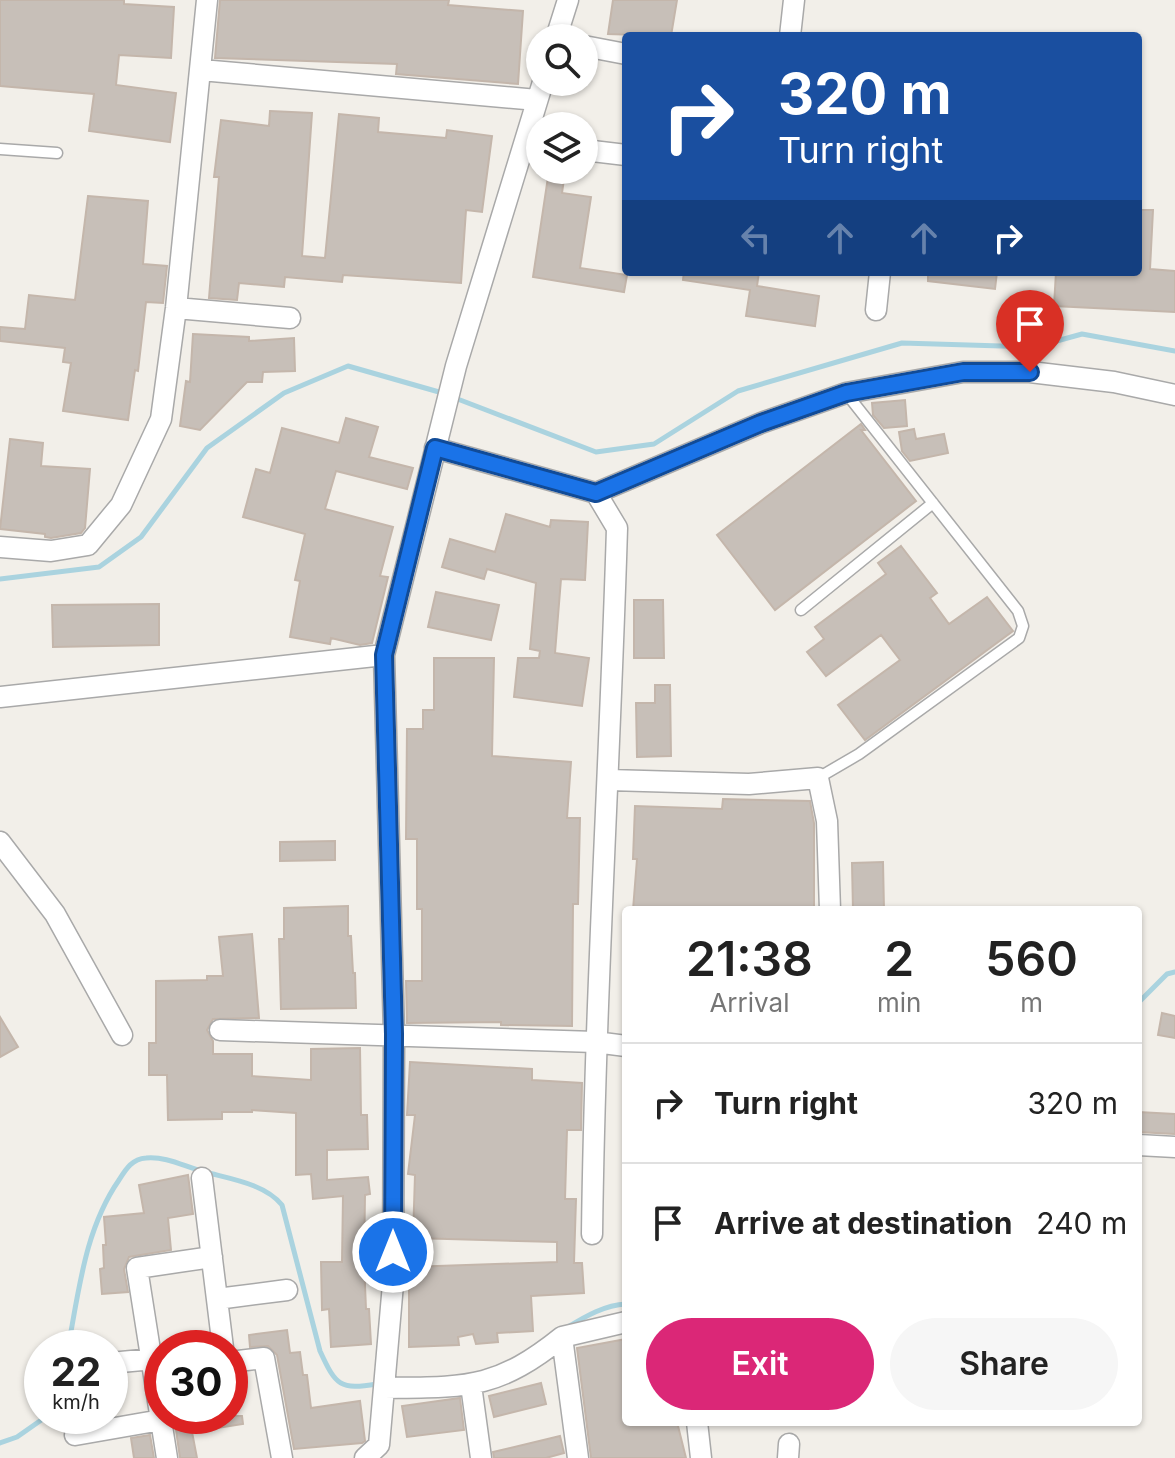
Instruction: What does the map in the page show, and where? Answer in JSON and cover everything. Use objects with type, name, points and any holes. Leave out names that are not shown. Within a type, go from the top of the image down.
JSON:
[{"type":"street","points":[[0,547],[51,551],[88,545],[121,505],[161,419],[176,308],[207,0]]},
{"type":"street","points":[[560,24],[568,0]]},
{"type":"street","points":[[790,32],[794,0]]},
{"type":"street","points":[[598,49],[622,53]]},
{"type":"street","points":[[201,70],[526,90]]},
{"type":"street","points":[[598,152],[622,155]]},
{"type":"street","points":[[365,1458],[379,1445],[393,1284],[394,1034],[384,655],[456,366],[526,162]]},
{"type":"street","points":[[876,310],[880,276]]},
{"type":"street","points":[[176,308],[290,318]]},
{"type":"street","points":[[435,448],[596,493],[761,423],[846,393],[963,372],[1030,372],[1114,382],[1175,395]]},
{"type":"street","points":[[592,1234],[595,1042],[609,780],[617,528],[596,493]]},
{"type":"street","points":[[0,697],[384,655]]},
{"type":"street","points":[[609,780],[749,784],[818,778],[827,821],[830,906]]},
{"type":"street","points":[[0,842],[55,914],[122,1035]]},
{"type":"street","points":[[220,1030],[394,1034],[622,1045]]},
{"type":"street","points":[[1142,1145],[1175,1147]]},
{"type":"street","points":[[202,1178],[221,1330]]},
{"type":"street","points":[[149,1330],[137,1268],[212,1257]]},
{"type":"street","points":[[217,1299],[287,1290]]},
{"type":"street","points":[[385,1388],[471,1385],[494,1380],[514,1371],[562,1337],[622,1323]]},
{"type":"street","points":[[562,1337],[578,1458]]},
{"type":"street","points":[[248,1360],[264,1358],[282,1458]]},
{"type":"street","points":[[471,1385],[481,1458]]},
{"type":"street","points":[[75,1435],[144,1423]]},
{"type":"street","points":[[697,1426],[701,1458]]},
{"type":"street","points":[[163,1434],[167,1458]]},
{"type":"lane","points":[[0,149],[57,153]]},
{"type":"lane","points":[[818,778],[859,754],[1019,638],[1023,626],[1018,611],[846,393]]},
{"type":"lane","points":[[801,610],[933,503]]},
{"type":"building","points":[[0,0],[124,0],[124,4],[174,7],[171,58],[119,55],[116,85],[176,93],[170,142],[89,131],[94,94],[0,86]]},
{"type":"building","points":[[220,0],[449,0],[448,5],[523,11],[518,84],[396,74],[397,64],[215,58]]},
{"type":"building","points":[[613,0],[677,0],[672,32],[608,34]]},
{"type":"building","points":[[270,111],[312,113],[302,256],[325,258],[339,114],[379,118],[378,132],[446,138],[447,130],[492,136],[482,212],[466,210],[461,283],[343,275],[342,282],[285,277],[284,287],[239,283],[237,300],[209,298],[219,177],[214,177],[221,120],[269,126]]},
{"type":"building","points":[[547,184],[563,184],[562,193],[591,197],[580,268],[627,276],[624,292],[533,277]]},
{"type":"building","points":[[88,196],[148,201],[143,264],[167,266],[163,303],[146,302],[138,371],[135,370],[128,420],[63,411],[71,363],[63,362],[65,348],[0,341],[0,327],[25,329],[29,295],[75,300]]},
{"type":"building","points":[[1142,210],[1153,210],[1150,269],[1175,271],[1175,312],[1054,306],[1056,276],[1142,276]]},
{"type":"building","points":[[684,276],[758,276],[757,286],[819,296],[815,326],[746,316],[750,290],[683,280]]},
{"type":"building","points":[[928,276],[997,276],[995,289],[928,281]]},
{"type":"building","points":[[193,334],[249,337],[249,341],[294,338],[295,371],[263,372],[262,382],[247,382],[200,430],[180,426],[186,381],[190,382]]},
{"type":"building","points":[[905,400],[907,426],[884,428],[873,415],[872,403]]},
{"type":"building","points":[[346,418],[378,427],[369,457],[413,468],[407,489],[336,471],[325,509],[393,527],[380,576],[388,577],[372,643],[360,645],[331,638],[330,644],[290,637],[300,581],[295,580],[305,534],[243,517],[256,469],[270,473],[282,428],[339,443]]},
{"type":"building","points":[[861,424],[865,430],[861,430],[916,501],[775,610],[717,535]]},
{"type":"building","points":[[914,429],[916,439],[944,434],[948,453],[910,461],[902,451],[899,432]]},
{"type":"building","points":[[10,439],[43,443],[41,466],[90,469],[85,528],[81,533],[51,538],[45,537],[45,534],[0,529]]},
{"type":"building","points":[[506,514],[550,527],[551,520],[588,522],[585,580],[561,579],[555,653],[589,658],[582,706],[514,697],[518,658],[539,658],[540,651],[530,649],[536,583],[487,569],[484,579],[442,567],[450,539],[495,552]]},
{"type":"building","points":[[901,546],[937,593],[930,598],[949,624],[987,597],[1013,631],[865,740],[838,705],[900,660],[881,635],[826,676],[807,652],[824,639],[815,627],[886,574],[878,563]]},
{"type":"building","points":[[436,592],[499,605],[491,640],[428,627]]},
{"type":"building","points":[[634,600],[663,600],[664,658],[634,658]]},
{"type":"building","points":[[159,604],[159,645],[53,647],[52,605]]},
{"type":"building","points":[[434,658],[494,658],[492,756],[571,762],[567,818],[580,818],[578,904],[573,904],[572,1026],[501,1025],[501,1022],[407,1023],[406,981],[422,981],[422,909],[417,909],[417,839],[406,839],[407,729],[423,729],[423,710],[434,710]]},
{"type":"building","points":[[655,685],[670,685],[671,756],[637,757],[636,703],[655,703]]},
{"type":"building","points":[[723,799],[810,801],[814,823],[814,906],[633,906],[637,859],[633,859],[635,806],[722,809]]},
{"type":"building","points":[[335,841],[335,860],[280,861],[280,842]]},
{"type":"building","points":[[883,862],[884,906],[853,906],[852,863]]},
{"type":"building","points":[[348,906],[356,1008],[281,1009],[279,939],[284,939],[284,908]]},
{"type":"building","points":[[252,934],[259,1018],[213,1019],[207,1030],[213,1041],[213,1054],[252,1054],[252,1076],[311,1080],[311,1049],[360,1048],[361,1115],[367,1115],[368,1149],[327,1150],[327,1180],[368,1177],[370,1194],[365,1195],[364,1261],[371,1344],[331,1347],[329,1309],[322,1310],[321,1262],[342,1262],[343,1196],[313,1199],[311,1174],[296,1175],[296,1113],[252,1110],[222,1112],[222,1119],[168,1120],[167,1075],[149,1075],[149,1043],[156,1043],[156,981],[207,980],[207,976],[223,976],[219,937]]},
{"type":"building","points":[[1162,1013],[1175,1016],[1175,1038],[1158,1035]]},
{"type":"building","points":[[0,1017],[18,1047],[0,1057]]},
{"type":"building","points":[[410,1062],[532,1069],[532,1080],[582,1083],[581,1130],[567,1130],[565,1199],[576,1199],[574,1263],[582,1263],[584,1293],[531,1296],[533,1331],[497,1333],[498,1342],[476,1344],[473,1334],[458,1337],[459,1345],[409,1347],[409,1267],[557,1262],[557,1242],[413,1238],[415,1175],[408,1174],[415,1115],[407,1115]]},
{"type":"building","points":[[1142,1112],[1175,1114],[1175,1134],[1142,1132]]},
{"type":"building","points":[[188,1175],[193,1214],[168,1218],[171,1250],[129,1257],[124,1269],[128,1292],[102,1294],[100,1269],[104,1268],[103,1245],[106,1245],[104,1217],[144,1213],[139,1185]]},
{"type":"building","points":[[287,1330],[290,1353],[300,1352],[303,1375],[307,1375],[311,1408],[360,1401],[365,1441],[294,1449],[277,1355],[268,1346],[250,1347],[249,1335]]},
{"type":"building","points":[[622,1340],[622,1426],[678,1426],[686,1458],[591,1458],[577,1348]]},
{"type":"building","points":[[541,1383],[546,1404],[494,1417],[489,1396]]},
{"type":"building","points":[[460,1398],[464,1430],[407,1437],[402,1406]]},
{"type":"building","points":[[177,1434],[192,1434],[197,1458],[180,1458]]},
{"type":"building","points":[[150,1435],[154,1458],[134,1458],[131,1438]]},
{"type":"building","points":[[560,1436],[564,1453],[546,1458],[494,1458],[493,1452]]},
{"type":"waterway","points":[[455,398],[596,452],[654,444],[738,391],[902,343],[1035,347],[1082,334],[1175,351]]},
{"type":"waterway","points":[[0,579],[99,567],[141,537],[207,448],[284,393],[348,366],[446,394]]},
{"type":"waterway","points":[[1142,999],[1167,974],[1175,972]]},
{"type":"waterway","points":[[71,1330],[91,1239],[107,1199],[133,1162],[146,1158],[161,1159],[247,1183],[266,1192],[282,1205],[320,1351],[330,1372],[347,1385],[377,1384]]},
{"type":"waterway","points":[[568,1327],[603,1309],[622,1304]]},
{"type":"waterway","points":[[0,1443],[24,1432]]},
{"type":"route","points":[[393,1252],[394,1034],[384,655],[435,448],[596,493],[761,423],[846,393],[963,372],[1030,372]]}]
